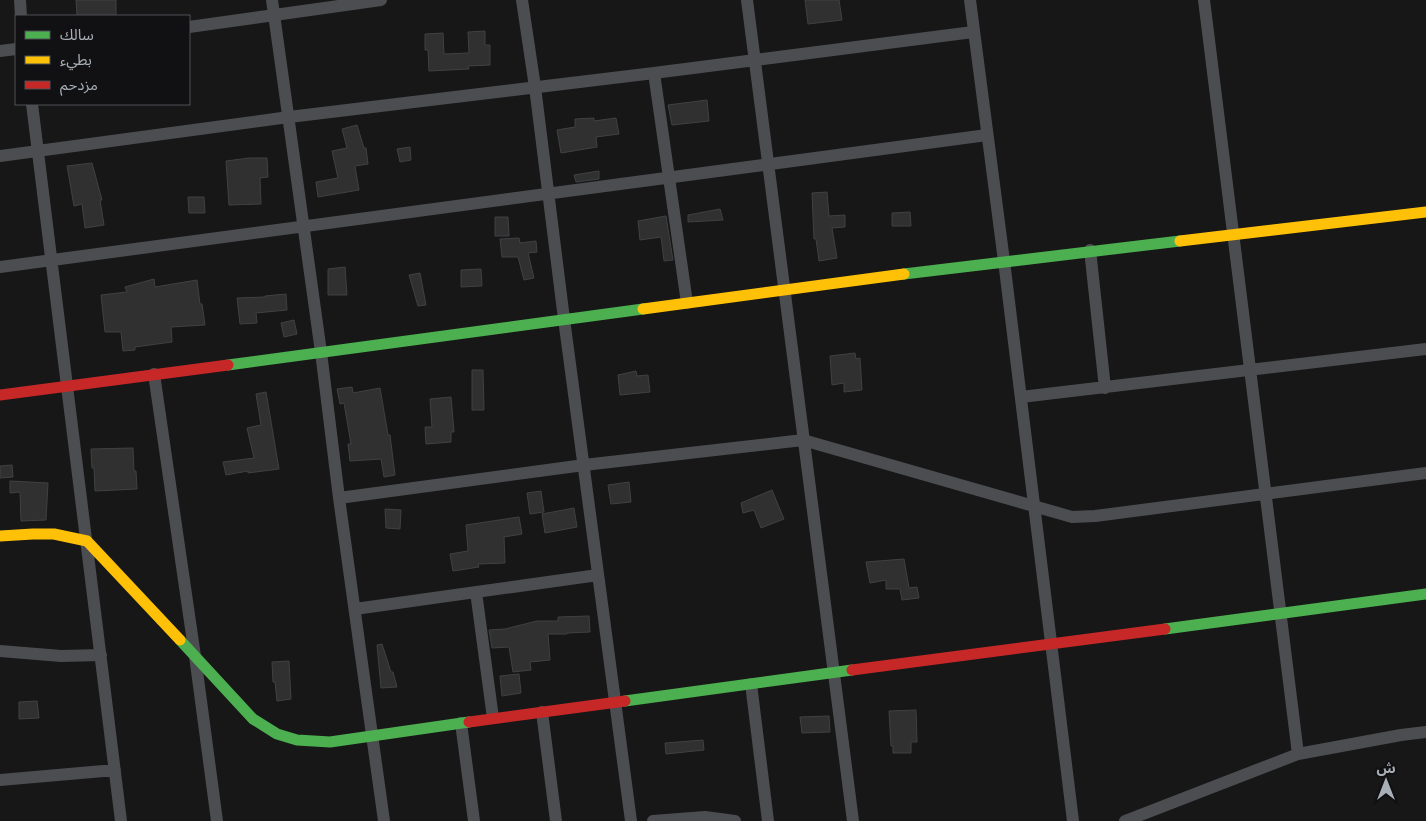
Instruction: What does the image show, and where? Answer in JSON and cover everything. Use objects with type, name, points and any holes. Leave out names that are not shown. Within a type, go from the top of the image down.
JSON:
[{"type":"street","points":[[20,0],[22,15]]},
{"type":"street","points":[[272,0],[384,821]]},
{"type":"street","points":[[190,27],[382,0]]},
{"type":"street","points":[[522,0],[535,86],[631,821]]},
{"type":"street","points":[[747,0],[853,821]]},
{"type":"street","points":[[970,0],[1073,821]]},
{"type":"street","points":[[1204,0],[1298,754]]},
{"type":"street","points":[[0,156],[289,117],[973,32]]},
{"type":"street","points":[[0,51],[15,50]]},
{"type":"street","points":[[654,73],[687,303]]},
{"type":"street","points":[[32,105],[121,821]]},
{"type":"street","points":[[0,267],[987,135]]},
{"type":"street","points":[[0,395],[1004,261],[1426,212]]},
{"type":"street","points":[[1090,250],[1105,388]]},
{"type":"street","points":[[1020,397],[1426,350]]},
{"type":"street","points":[[154,374],[195,656],[216,821]]},
{"type":"street","points":[[339,498],[584,465],[803,440],[1033,504],[1072,517],[1095,516],[1426,473]]},
{"type":"street","points":[[0,536],[33,532],[68,534],[86,541],[254,719],[276,734],[298,740],[330,742],[493,718],[1426,594]]},
{"type":"street","points":[[355,609],[598,574]]},
{"type":"street","points":[[476,592],[493,718]]},
{"type":"street","points":[[0,650],[61,656],[101,655]]},
{"type":"street","points":[[751,684],[768,821]]},
{"type":"street","points":[[542,712],[556,821]]},
{"type":"street","points":[[461,723],[474,821]]},
{"type":"street","points":[[1125,821],[1298,754],[1426,732]]},
{"type":"street","points":[[0,780],[115,770]]},
{"type":"street","points":[[653,821],[705,817],[735,821]]},
{"type":"building","points":[[76,0],[116,0],[116,15],[77,15]]},
{"type":"building","points":[[805,0],[839,0],[842,20],[808,24]]},
{"type":"building","points":[[485,31],[485,45],[490,45],[490,65],[468,66],[469,69],[429,71],[428,50],[425,50],[425,34],[443,33],[444,54],[469,53],[468,32]]},
{"type":"building","points":[[707,100],[709,121],[672,125],[668,105]]},
{"type":"building","points":[[594,118],[594,121],[616,118],[619,134],[596,137],[597,147],[561,153],[557,130],[575,127],[575,119]]},
{"type":"building","points":[[357,125],[364,148],[366,148],[368,164],[355,166],[359,190],[318,197],[316,182],[338,178],[332,151],[347,148],[342,129]]},
{"type":"building","points":[[410,147],[411,160],[400,162],[397,149]]},
{"type":"building","points":[[267,158],[268,177],[260,178],[261,204],[229,205],[226,161]]},
{"type":"building","points":[[92,163],[102,200],[100,200],[104,225],[85,228],[82,204],[74,206],[67,166]]},
{"type":"building","points":[[599,171],[599,179],[576,182],[574,175]]},
{"type":"building","points":[[827,192],[829,216],[845,215],[845,227],[832,228],[837,258],[819,261],[816,239],[814,239],[812,193]]},
{"type":"building","points":[[188,197],[204,197],[205,213],[189,213]]},
{"type":"building","points":[[720,209],[723,220],[688,222],[688,215]]},
{"type":"building","points":[[910,212],[911,226],[892,226],[892,213]]},
{"type":"building","points":[[666,216],[673,260],[664,261],[661,237],[640,240],[638,221]]},
{"type":"building","points":[[495,217],[508,217],[509,236],[495,236]]},
{"type":"building","points":[[519,238],[520,243],[536,241],[537,252],[528,253],[534,278],[524,280],[518,257],[502,257],[500,239]]},
{"type":"building","points":[[345,267],[347,295],[328,295],[328,269]]},
{"type":"building","points":[[481,269],[482,286],[461,287],[461,270]]},
{"type":"building","points":[[420,273],[426,305],[418,306],[409,275]]},
{"type":"building","points":[[154,279],[155,287],[197,280],[205,325],[171,327],[172,342],[135,347],[135,350],[123,351],[121,332],[105,332],[101,295],[127,292],[125,287]]},
{"type":"building","points":[[286,294],[287,310],[256,313],[257,323],[240,324],[237,298]]},
{"type":"building","points":[[294,320],[297,334],[284,337],[281,323]]},
{"type":"building","points":[[855,353],[856,359],[860,358],[862,390],[844,392],[844,383],[832,385],[830,356]]},
{"type":"building","points":[[472,370],[483,370],[484,410],[472,410]]},
{"type":"building","points":[[636,371],[637,376],[648,375],[650,392],[620,395],[618,375]]},
{"type":"building","points":[[352,387],[353,393],[380,388],[388,435],[390,435],[395,475],[384,477],[381,459],[350,461],[348,444],[351,444],[344,403],[340,404],[337,389]]},
{"type":"building","points":[[266,392],[279,469],[226,475],[223,462],[254,458],[247,428],[261,425],[256,394]]},
{"type":"building","points":[[451,397],[454,432],[451,432],[451,442],[426,444],[425,427],[432,427],[430,399]]},
{"type":"building","points":[[133,448],[137,489],[95,491],[91,449]]},
{"type":"building","points":[[12,465],[13,477],[0,478],[0,466]]},
{"type":"building","points":[[10,481],[48,483],[46,520],[21,521],[20,492],[10,493]]},
{"type":"building","points":[[629,482],[631,502],[611,504],[608,485]]},
{"type":"building","points":[[772,490],[784,519],[761,528],[754,510],[743,513],[741,503]]},
{"type":"building","points":[[541,491],[544,512],[530,514],[527,493]]},
{"type":"building","points":[[574,508],[577,527],[545,533],[542,514]]},
{"type":"building","points":[[385,509],[401,510],[400,529],[386,528]]},
{"type":"building","points":[[519,517],[522,534],[504,537],[505,563],[478,564],[479,567],[453,571],[450,554],[468,551],[466,525]]},
{"type":"building","points":[[904,559],[909,588],[917,587],[919,598],[902,600],[900,589],[886,589],[886,580],[870,583],[866,562]]},
{"type":"building","points":[[589,616],[590,632],[548,634],[550,660],[530,662],[531,670],[513,672],[509,647],[492,648],[489,630],[505,629],[537,621],[558,621],[558,617]]},
{"type":"building","points":[[382,644],[397,687],[381,688],[377,645]]},
{"type":"building","points":[[289,661],[291,699],[277,701],[275,682],[273,682],[272,662]]},
{"type":"building","points":[[519,674],[521,693],[502,696],[500,676]]},
{"type":"building","points":[[37,701],[39,718],[19,719],[19,702]]},
{"type":"building","points":[[916,710],[917,742],[911,742],[911,753],[893,753],[889,711]]},
{"type":"building","points":[[829,716],[830,732],[802,733],[800,717]]},
{"type":"building","points":[[703,740],[704,750],[666,754],[665,743]]},
{"type":"traffic: fast","points":[[904,274],[1180,241]]},
{"type":"traffic: fast","points":[[228,365],[643,309]]},
{"type":"traffic: fast","points":[[1165,629],[1426,594]]},
{"type":"traffic: fast","points":[[180,640],[253,719],[277,734],[297,740],[330,742],[469,722]]},
{"type":"traffic: fast","points":[[625,701],[852,670]]},
{"type":"traffic: slow","points":[[1180,241],[1426,212]]},
{"type":"traffic: slow","points":[[643,309],[904,274]]},
{"type":"traffic: slow","points":[[0,536],[54,534],[87,541],[180,640]]},
{"type":"traffic: jam","points":[[0,395],[228,365]]},
{"type":"traffic: jam","points":[[852,670],[1165,629]]},
{"type":"traffic: jam","points":[[469,722],[625,701]]}]
